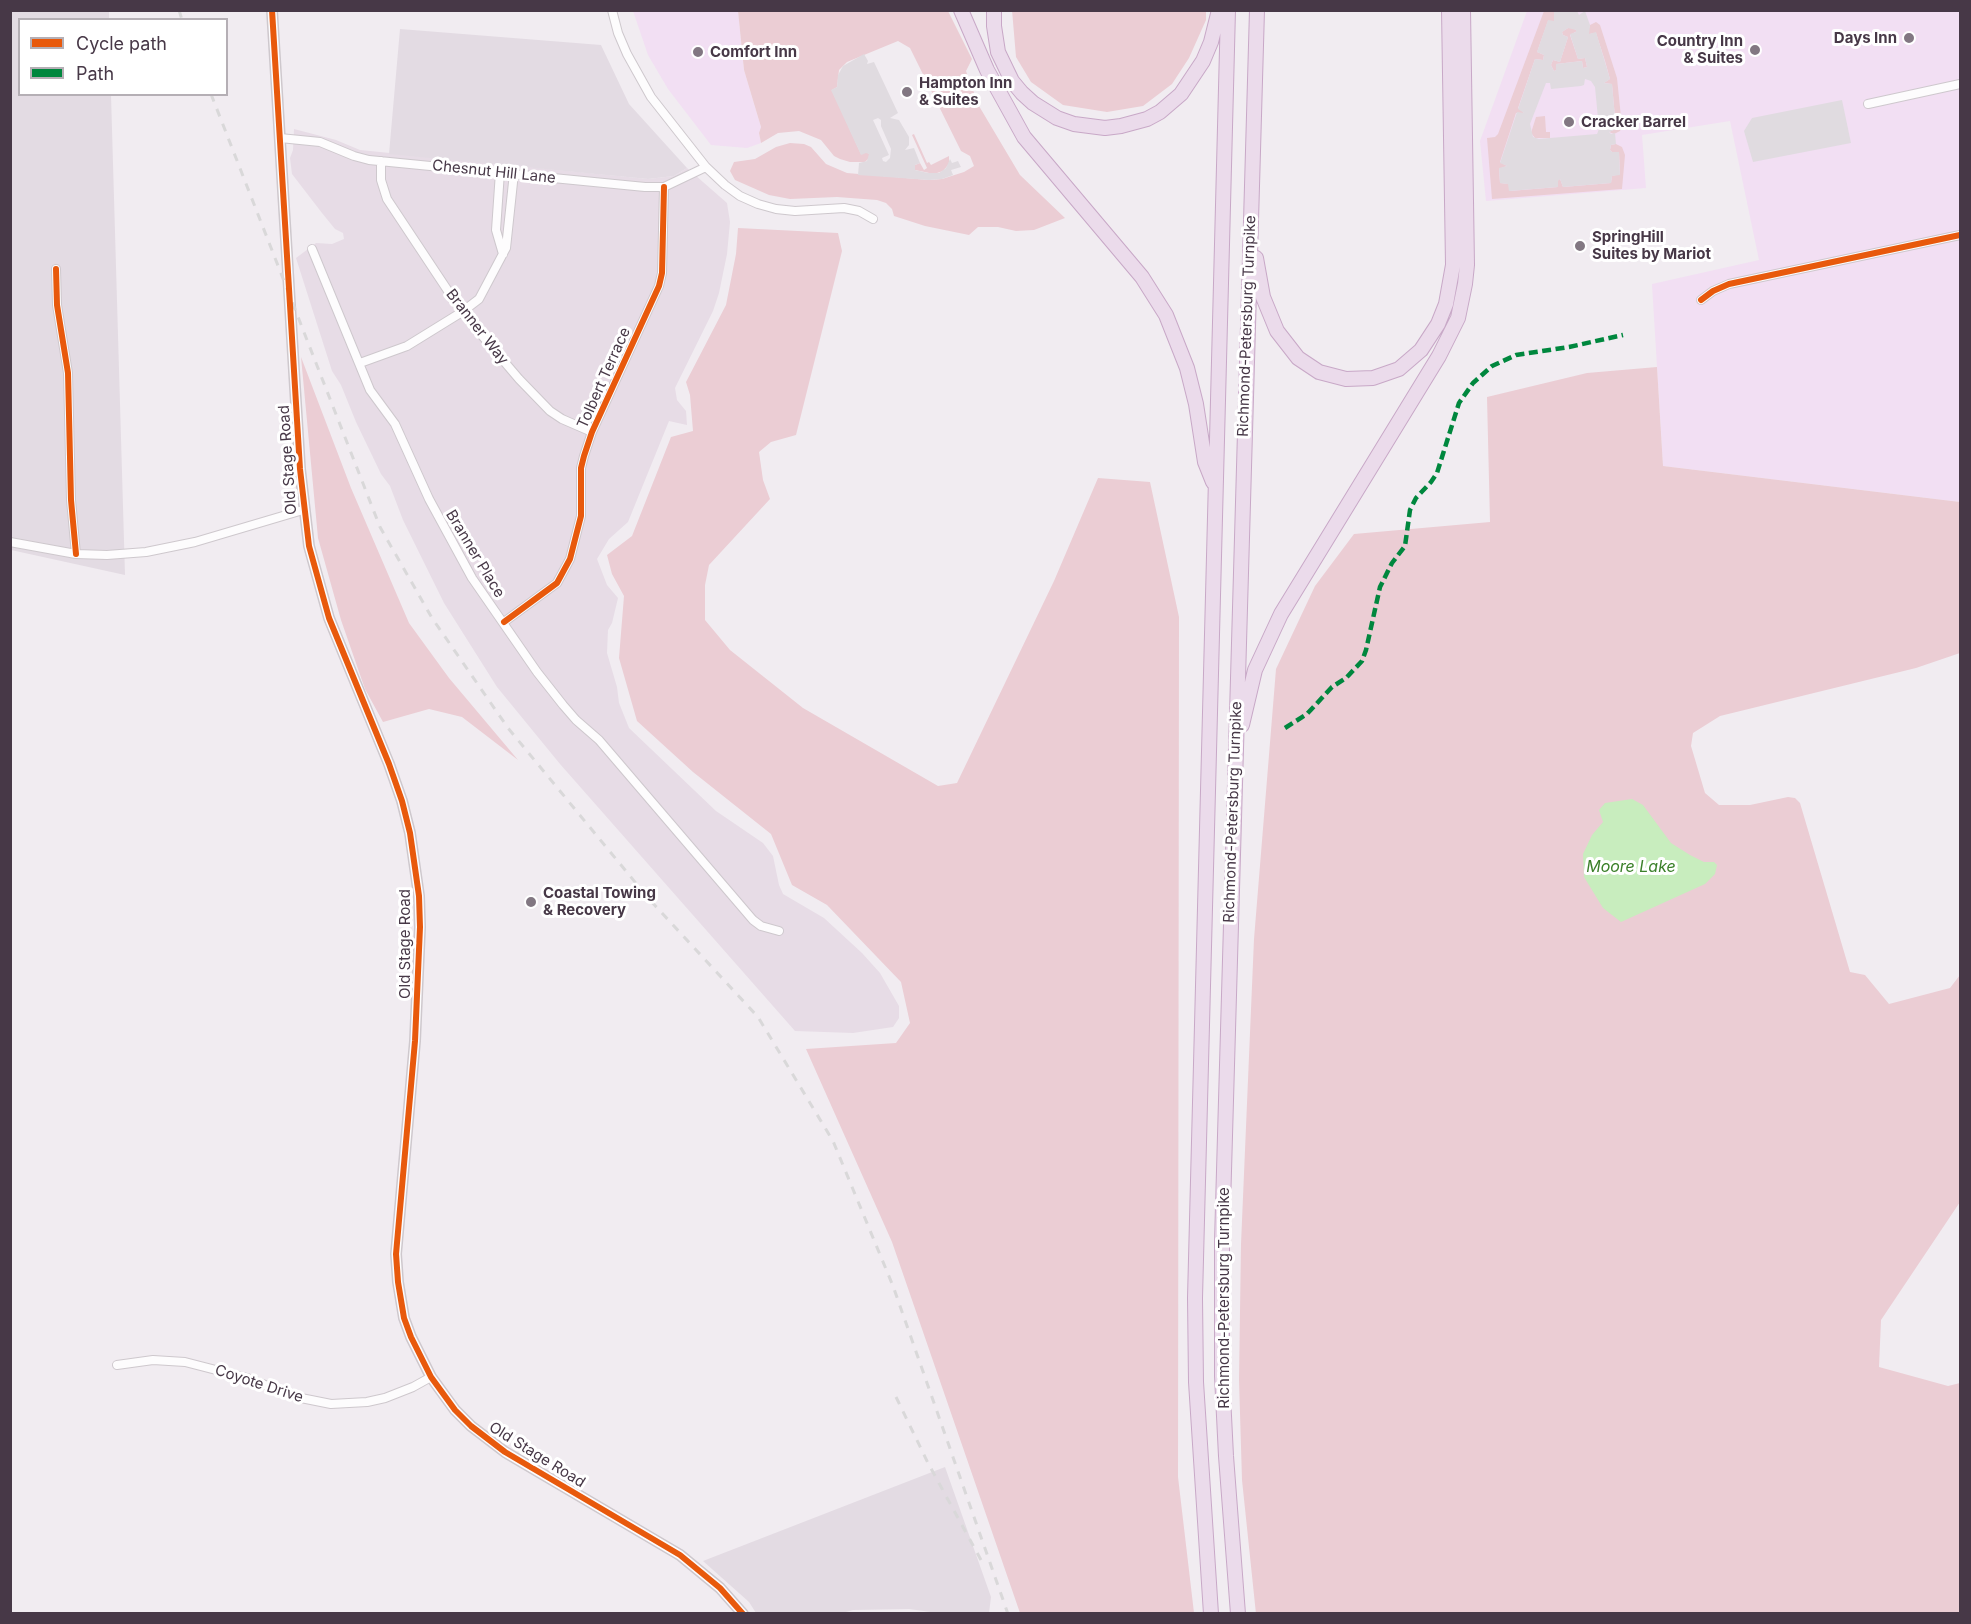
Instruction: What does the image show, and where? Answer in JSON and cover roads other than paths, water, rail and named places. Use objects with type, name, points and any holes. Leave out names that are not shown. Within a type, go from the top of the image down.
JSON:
[{"type":"highway","points":[[961,10],[987,70],[1024,137],[1138,271],[1166,315],[1187,368],[1206,462],[1215,489]]},
{"type":"highway","points":[[994,10],[998,52],[1012,81],[1022,93],[1057,118],[1074,124],[1105,128],[1147,119],[1160,112],[1181,94],[1203,62],[1219,10]]},
{"type":"highway","name":"Richmond-Petersburg Turnpike","points":[[1211,1614],[1196,1382],[1195,1298],[1228,10]]},
{"type":"highway","name":"Richmond-Petersburg Turnpike","points":[[1238,1614],[1226,1456],[1221,1306],[1225,1097],[1257,10]]},
{"type":"highway","points":[[1250,227],[1259,279],[1269,315],[1286,345],[1306,365],[1331,376],[1357,380],[1373,378],[1399,369],[1421,350],[1438,324],[1446,304],[1453,265],[1449,10]]},
{"type":"highway","points":[[1236,753],[1256,670],[1272,631],[1312,560],[1444,348],[1458,318],[1466,284],[1467,265],[1463,10]]},
{"type":"street","points":[[612,10],[618,33],[636,72],[667,118],[706,167],[726,185],[740,196],[776,209],[795,211],[844,208],[859,211],[873,219]]},
{"type":"street","name":"Old Stage Road","points":[[271,13],[303,510],[309,546],[329,618],[402,801],[416,864],[420,927],[418,988],[410,1117],[396,1254],[404,1318],[431,1377],[455,1410],[487,1440],[680,1555],[720,1588],[743,1614]]},
{"type":"street","points":[[1868,104],[1960,84]]},
{"type":"street","name":"Chesnut Hill Lane","points":[[280,138],[320,142],[354,156],[381,161],[645,187],[664,187],[706,167]]},
{"type":"street","name":"Branner Way","points":[[381,161],[381,180],[387,199],[462,312],[519,379],[550,411],[561,419],[592,432]]},
{"type":"street","points":[[500,172],[496,230],[503,254]]},
{"type":"street","points":[[360,363],[407,346],[479,299],[506,248],[511,219],[514,174]]},
{"type":"street","name":"Tolbert Terrace","points":[[504,622],[557,583],[570,559],[581,516],[581,468],[592,432],[659,286],[662,273],[664,187]]},
{"type":"street","points":[[1701,300],[1713,291],[1729,284],[1960,235]]},
{"type":"street","name":"Branner Place","points":[[312,249],[370,390],[394,424],[429,499],[472,578],[537,672],[576,720],[599,740],[753,920],[761,926],[779,931]]},
{"type":"street","points":[[56,269],[57,305],[68,373],[71,500],[76,554]]},
{"type":"street","points":[[10,543],[76,554],[107,555],[162,550],[303,510]]},
{"type":"street","name":"Coyote Drive","points":[[117,1365],[153,1360],[186,1362],[247,1378],[296,1397],[331,1404],[367,1402],[385,1398],[413,1388],[431,1377]]},
{"type":"water","name":"Moore Lake","points":[[1632,799],[1643,805],[1671,843],[1704,862],[1714,862],[1717,865],[1715,874],[1705,884],[1621,922],[1603,908],[1584,877],[1583,854],[1592,835],[1603,822],[1599,810],[1605,803]]},
{"type":"railway","points":[[179,10],[181,18]]},
{"type":"railway","points":[[212,96],[380,527],[432,618],[508,728],[649,899],[758,1017],[833,1141],[893,1286],[1008,1614]]},
{"type":"railway","points":[[896,1397],[928,1463],[981,1560]]},
{"type":"place","name":"Days Inn","points":[[1909,38]]},
{"type":"place","name":"Country Inn & Suites","points":[[1755,50]]},
{"type":"place","name":"Comfort Inn","points":[[698,52]]},
{"type":"place","name":"Hampton Inn & Suites","points":[[907,92]]},
{"type":"place","name":"Cracker Barrel","points":[[1569,122]]},
{"type":"place","name":"SpringHill Suites by Mariot","points":[[1580,246]]},
{"type":"place","name":"Coastal Towing & Recovery","points":[[531,902]]}]
